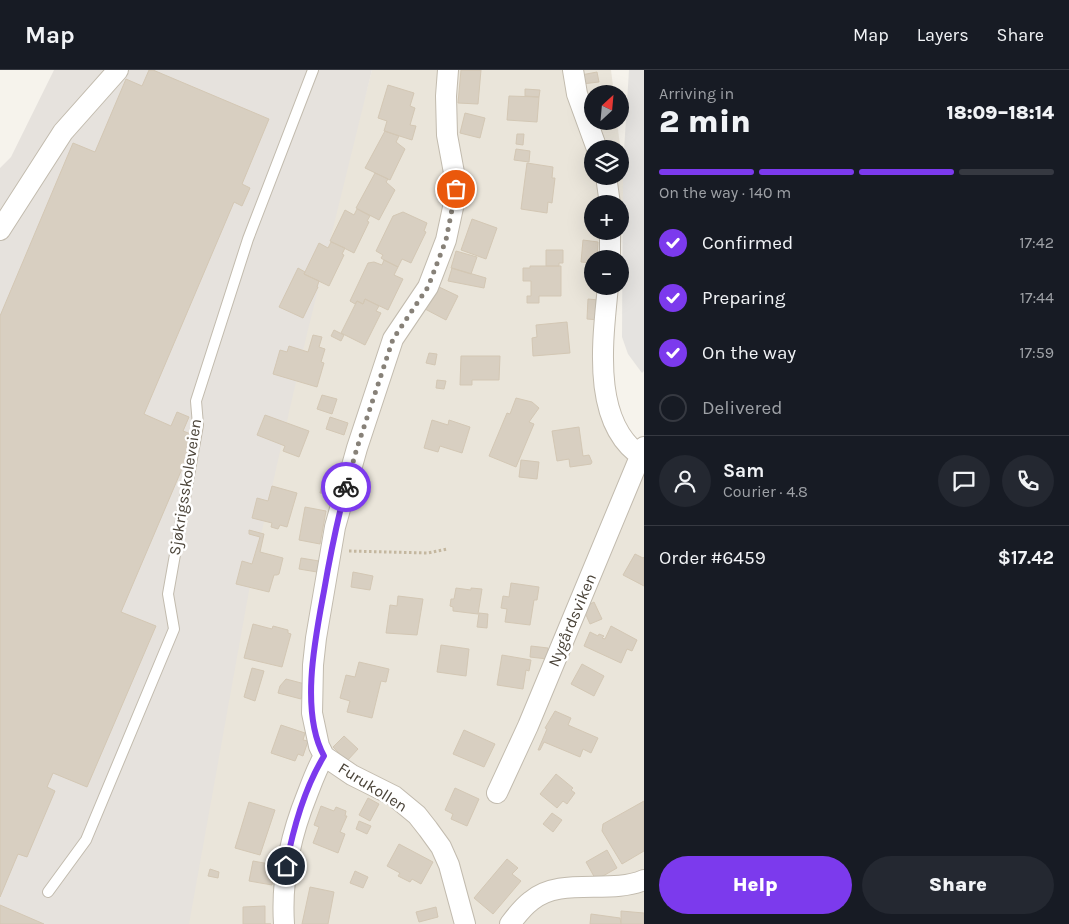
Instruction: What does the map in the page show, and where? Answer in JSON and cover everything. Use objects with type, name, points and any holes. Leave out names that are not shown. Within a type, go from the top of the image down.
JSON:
[{"type":"street","points":[[0,230],[63,132],[118,70]]},
{"type":"street","points":[[324,756],[317,740],[312,713],[313,665],[335,527],[357,448],[393,339],[428,287],[446,240],[456,189],[448,135],[446,96],[448,70]]},
{"type":"street","points":[[562,70],[568,84],[577,94]]},
{"type":"street","points":[[573,70],[577,94],[594,140]]},
{"type":"street","points":[[607,295],[602,353],[606,390],[614,421],[624,440],[636,453],[643,453]]},
{"type":"street","name":"Nygårdsviken","points":[[497,793],[528,726],[643,453]]},
{"type":"street","name":"Furukollen","points":[[284,924],[286,866],[294,830],[317,767],[324,756],[352,775],[394,796],[417,816],[428,829],[449,865],[465,924]]},
{"type":"street","points":[[510,924],[531,900],[545,892],[562,888],[621,886],[644,880]]},
{"type":"lane","name":"Sjøkrigsskoleveien","points":[[48,892],[86,840],[174,629],[168,594],[198,425],[196,401],[248,239],[313,70]]},
{"type":"path","points":[[332,547],[348,551],[409,553],[428,553],[447,549]]},
{"type":"shaded area","points":[[54,70],[372,70],[306,338],[252,574],[189,924],[0,924],[0,168],[11,157]]},
{"type":"shaded area","points":[[372,70],[611,70],[613,85],[584,85],[584,130],[618,130],[619,140],[584,140],[584,185],[625,185],[624,195],[584,195],[584,240],[621,240],[621,250],[584,250],[584,295],[617,295],[608,420],[644,447],[644,924],[167,924],[236,581]]},
{"type":"shaded area","points":[[629,70],[644,70],[644,371],[642,373],[628,354],[622,337],[622,295],[629,295],[629,250],[623,250],[623,240],[629,240],[629,195],[623,195],[623,185],[629,185],[629,140],[625,140],[625,130],[629,130]]},
{"type":"building","points":[[149,70],[153,70],[269,119],[242,184],[250,188],[242,206],[234,202],[144,414],[171,426],[177,412],[189,417],[183,431],[196,436],[121,612],[156,626],[87,787],[53,773],[47,787],[55,791],[27,857],[18,854],[0,897],[0,316],[73,143],[95,152],[126,79],[142,86]]},
{"type":"building","points":[[461,70],[481,70],[478,104],[458,103]]},
{"type":"building","points":[[597,72],[599,82],[582,84],[581,75]]},
{"type":"building","points":[[388,85],[414,93],[410,106],[415,108],[410,125],[416,126],[412,140],[384,131],[387,121],[378,118]]},
{"type":"building","points":[[525,89],[540,90],[539,97],[525,96]]},
{"type":"building","points":[[509,96],[539,97],[537,122],[507,120]]},
{"type":"building","points":[[465,113],[485,118],[480,138],[460,133]]},
{"type":"building","points":[[385,131],[399,136],[396,142],[405,149],[390,180],[365,168]]},
{"type":"building","points":[[517,134],[524,134],[523,145],[516,144]]},
{"type":"building","points":[[516,149],[530,151],[529,162],[514,160]]},
{"type":"building","points":[[527,163],[553,167],[552,178],[555,178],[552,203],[548,202],[547,213],[521,209]]},
{"type":"building","points":[[375,173],[388,179],[386,182],[395,190],[379,220],[356,208]]},
{"type":"building","points":[[357,209],[370,216],[354,253],[330,241],[345,210],[354,215]]},
{"type":"building","points":[[403,212],[427,223],[424,231],[426,232],[411,263],[402,259],[398,267],[381,258],[383,255],[376,251],[393,216]]},
{"type":"building","points":[[472,219],[497,228],[486,259],[461,250]]},
{"type":"building","points":[[583,240],[598,242],[598,250],[584,250],[584,262],[581,262]]},
{"type":"building","points":[[331,242],[345,248],[342,254],[344,255],[329,286],[304,274],[319,243],[328,248]]},
{"type":"building","points":[[546,250],[563,250],[563,263],[559,263],[559,266],[546,266]]},
{"type":"building","points":[[456,251],[477,257],[471,274],[451,268]]},
{"type":"building","points":[[384,260],[398,267],[394,275],[403,279],[388,310],[365,299],[363,304],[357,301],[355,304],[350,301],[368,263],[374,262],[382,265]]},
{"type":"building","points":[[530,266],[561,266],[561,296],[539,296],[539,303],[527,303],[527,296],[531,296],[531,281],[523,281],[523,268],[530,268]]},
{"type":"building","points":[[298,268],[305,272],[304,274],[319,281],[303,318],[279,307]]},
{"type":"building","points":[[452,268],[486,278],[484,288],[448,281]]},
{"type":"building","points":[[437,286],[458,296],[446,320],[425,309]]},
{"type":"building","points":[[365,299],[379,306],[376,311],[381,313],[365,345],[341,333],[357,301],[363,304]]},
{"type":"building","points":[[588,299],[599,300],[599,320],[587,319]]},
{"type":"building","points":[[567,322],[570,353],[533,356],[532,338],[537,337],[536,325]]},
{"type":"building","points":[[334,330],[344,335],[341,341],[331,336]]},
{"type":"building","points":[[313,335],[322,337],[319,347],[325,349],[321,362],[324,363],[317,387],[273,374],[280,350],[287,352],[289,346],[308,352]]},
{"type":"building","points":[[429,353],[437,354],[435,365],[426,363]]},
{"type":"building","points":[[461,356],[500,356],[499,380],[472,380],[472,385],[460,385]]},
{"type":"building","points":[[437,380],[446,381],[444,389],[436,388]]},
{"type":"building","points":[[322,395],[337,399],[332,414],[317,409]]},
{"type":"building","points":[[516,398],[532,402],[539,408],[529,422],[534,424],[516,467],[489,456],[507,413],[510,414]]},
{"type":"building","points":[[265,415],[309,431],[299,457],[283,451],[285,446],[257,435]]},
{"type":"building","points":[[330,417],[348,423],[344,435],[326,429]]},
{"type":"building","points":[[432,420],[448,425],[449,420],[470,427],[462,453],[440,446],[438,452],[424,448]]},
{"type":"building","points":[[579,427],[583,456],[589,455],[592,462],[591,464],[570,467],[569,459],[557,461],[552,431]]},
{"type":"building","points":[[521,460],[539,462],[537,479],[519,477]]},
{"type":"building","points":[[322,484],[329,486],[327,494],[320,493]]},
{"type":"building","points":[[272,486],[297,493],[287,527],[280,525],[278,529],[271,527],[272,523],[252,518],[257,498],[268,501]]},
{"type":"building","points":[[305,507],[326,511],[320,544],[299,540]]},
{"type":"building","points":[[249,530],[264,534],[260,552],[283,558],[279,574],[274,575],[269,592],[236,584],[242,561],[252,564],[260,537],[249,534]]},
{"type":"building","points":[[635,554],[644,557],[644,586],[623,575]]},
{"type":"building","points":[[301,558],[319,561],[317,572],[299,569]]},
{"type":"building","points":[[353,572],[373,576],[370,590],[351,587]]},
{"type":"building","points":[[511,583],[539,587],[537,600],[534,600],[530,625],[505,622],[507,609],[501,608],[503,596],[509,597]]},
{"type":"building","points":[[456,588],[482,589],[478,614],[453,611],[453,607],[450,606],[451,599],[454,599]]},
{"type":"building","points":[[398,596],[423,599],[417,635],[386,633],[390,605],[397,606]]},
{"type":"building","points":[[594,602],[602,619],[590,624],[583,608]]},
{"type":"building","points":[[479,613],[488,614],[487,628],[477,627]]},
{"type":"building","points":[[253,624],[272,629],[273,626],[288,630],[288,633],[291,634],[282,667],[244,658]]},
{"type":"building","points":[[611,626],[637,640],[632,651],[627,649],[621,663],[584,646],[590,632],[598,636],[599,634],[604,636],[602,638],[605,639]]},
{"type":"building","points":[[441,645],[469,649],[466,676],[437,672]]},
{"type":"building","points":[[531,646],[548,648],[547,659],[530,657]]},
{"type":"building","points":[[502,655],[531,660],[529,671],[526,670],[523,689],[497,685]]},
{"type":"building","points":[[359,662],[389,669],[386,682],[381,681],[372,718],[347,712],[350,701],[340,698],[346,675],[355,677]]},
{"type":"building","points":[[582,664],[604,676],[594,696],[571,684]]},
{"type":"building","points":[[252,668],[264,671],[255,701],[244,697]]},
{"type":"building","points":[[286,679],[305,684],[301,699],[278,693],[280,686]]},
{"type":"building","points":[[555,711],[571,718],[568,725],[598,738],[591,753],[583,749],[580,757],[544,742],[540,750],[538,750],[547,729],[545,728]]},
{"type":"building","points":[[281,725],[305,733],[303,740],[308,741],[303,756],[298,754],[295,761],[271,753]]},
{"type":"building","points":[[464,730],[495,744],[484,767],[453,754]]},
{"type":"building","points":[[344,736],[358,749],[347,761],[333,747]]},
{"type":"building","points":[[556,774],[573,788],[571,790],[575,793],[567,804],[563,801],[557,808],[540,794]]},
{"type":"building","points":[[455,788],[479,799],[467,826],[451,819],[453,814],[445,810]]},
{"type":"building","points":[[368,798],[379,804],[370,821],[359,815]]},
{"type":"building","points":[[644,801],[644,851],[622,864],[602,831],[603,824]]},
{"type":"building","points":[[249,802],[275,810],[260,855],[235,848]]},
{"type":"building","points":[[321,806],[334,811],[336,807],[346,811],[345,816],[347,816],[340,832],[345,834],[338,853],[313,843],[319,827],[314,825]]},
{"type":"building","points":[[552,813],[562,820],[553,832],[543,824]]},
{"type":"building","points":[[359,821],[371,826],[367,834],[356,829]]},
{"type":"building","points":[[399,844],[433,862],[421,884],[412,879],[410,882],[398,876],[400,873],[387,866]]},
{"type":"building","points":[[607,850],[617,868],[596,880],[586,862]]},
{"type":"building","points":[[507,859],[518,868],[512,874],[521,881],[493,914],[474,898]]},
{"type":"building","points":[[253,861],[275,865],[272,885],[249,881]]},
{"type":"building","points":[[210,869],[219,872],[218,878],[208,876]]},
{"type":"building","points":[[355,871],[368,877],[363,888],[350,883]]},
{"type":"building","points":[[310,887],[334,892],[328,924],[302,924]]},
{"type":"building","points":[[0,905],[44,924],[0,924]]},
{"type":"building","points":[[265,906],[265,924],[243,924],[243,907]]},
{"type":"building","points":[[436,907],[438,917],[419,922],[416,912]]},
{"type":"building","points":[[621,911],[644,913],[644,924],[621,924]]},
{"type":"building","points":[[591,914],[620,918],[621,924],[590,924]]},
{"type":"way so far","points":[[346,487],[393,339],[428,287],[446,240],[456,189]]},
{"type":"route","points":[[286,866],[299,814],[317,767],[324,756],[319,746],[312,713],[313,665],[335,527],[346,487]]}]
